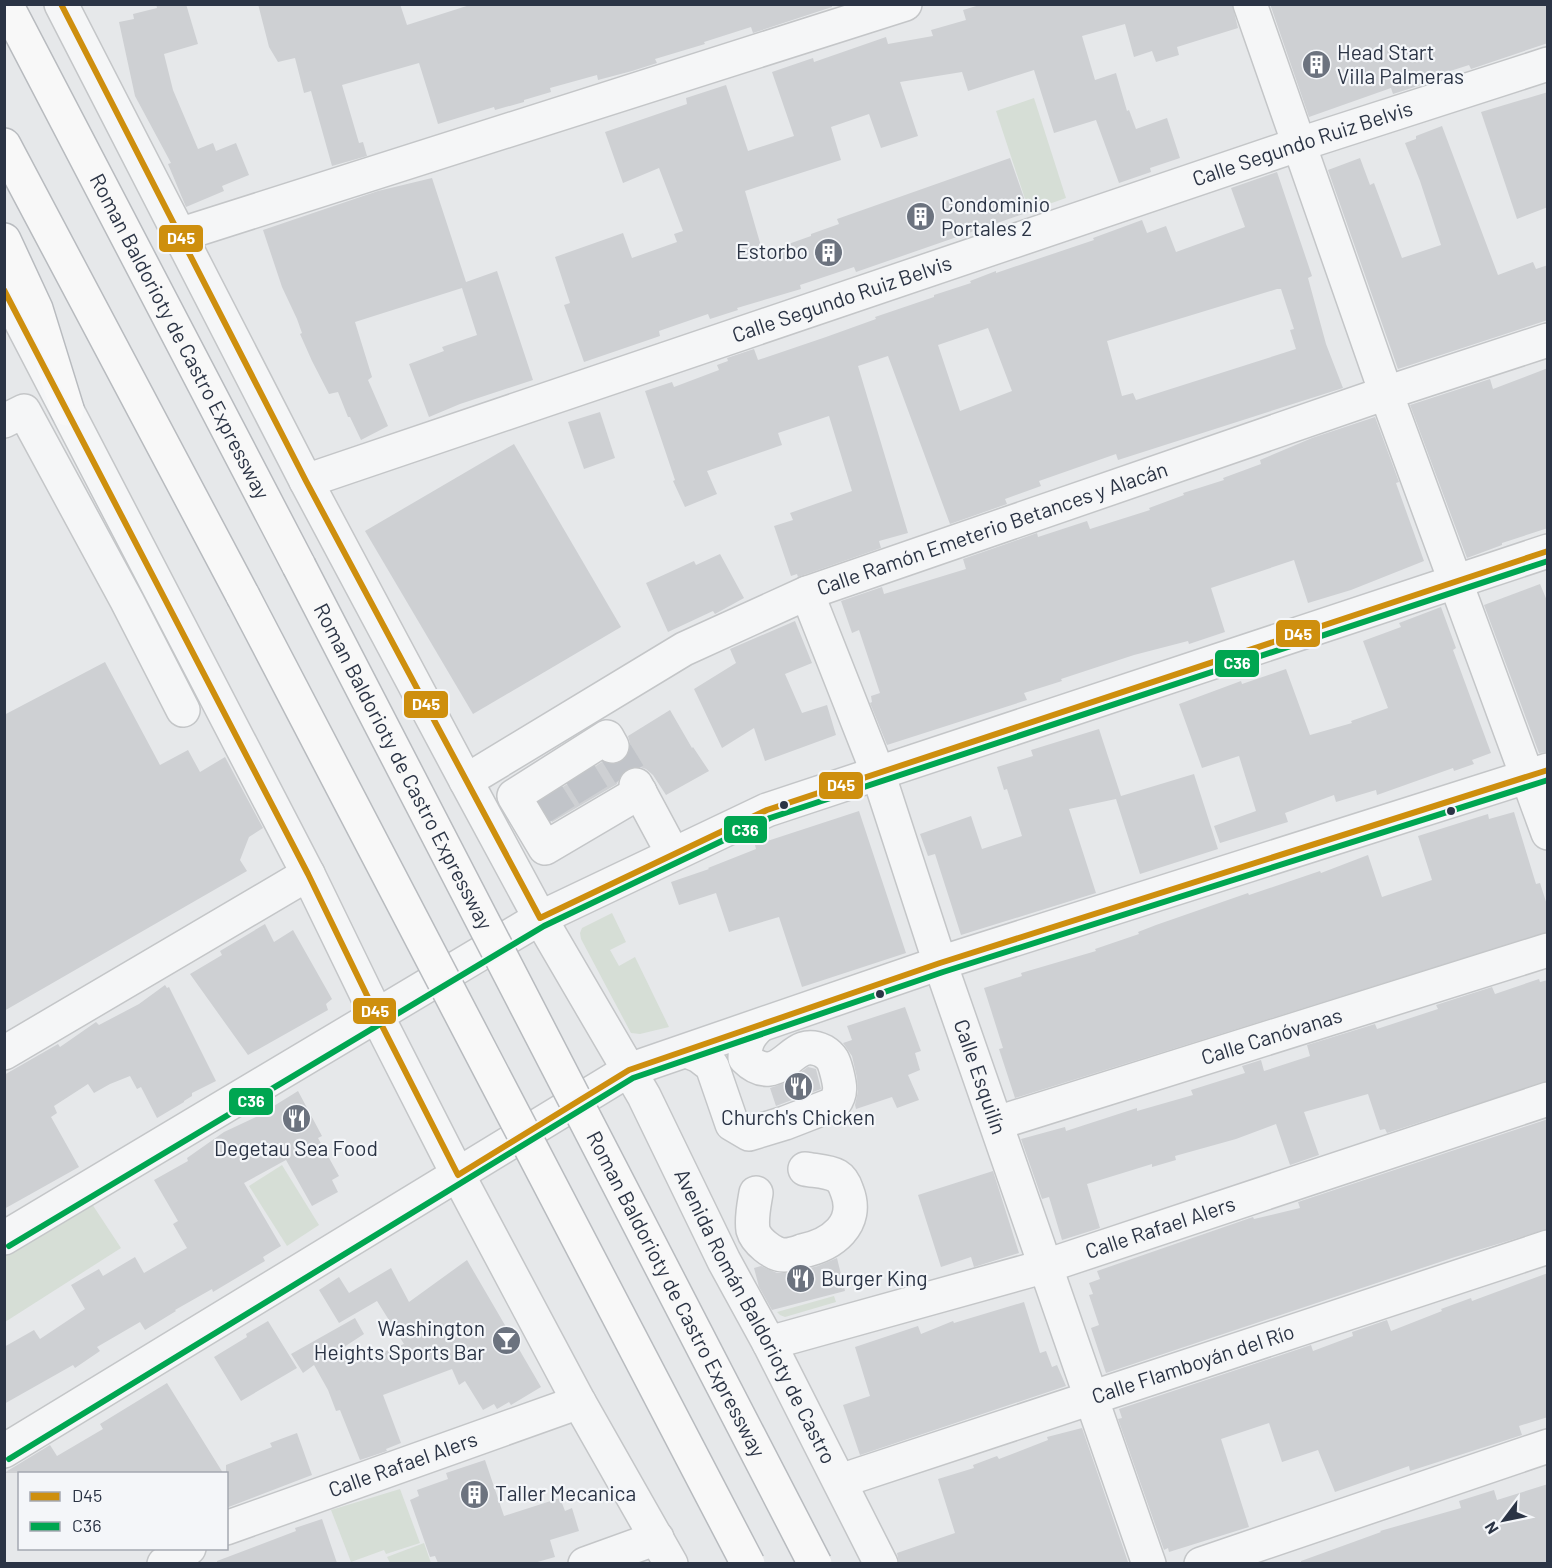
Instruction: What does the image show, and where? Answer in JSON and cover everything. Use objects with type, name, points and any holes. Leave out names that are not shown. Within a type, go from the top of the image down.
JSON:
[{"type":"highway","name":"Roman Baldorioty de Castro Expressway","points":[[6,4],[815,1563]]},
{"type":"highway","points":[[4,145],[243,596],[748,1563]]},
{"type":"highway","points":[[4,240],[36,309],[67,409]]},
{"type":"street","points":[[61,4],[306,481],[540,918]]},
{"type":"street","points":[[179,235],[905,4]]},
{"type":"street","points":[[1250,4],[1386,393],[1456,580],[1537,774],[1548,833]]},
{"type":"street","name":"Calle Segundo Ruiz Belvis","points":[[306,481],[1300,144],[1548,64]]},
{"type":"street","points":[[4,290],[308,874],[458,1175],[579,1402],[664,1551],[585,1563]]},
{"type":"street","name":"Calle Ramón Emeterio Betances y Alacán","points":[[466,781],[684,649],[807,593],[1386,393],[1548,340]]},
{"type":"street","points":[[4,422],[24,411],[183,710]]},
{"type":"street","points":[[90,533],[122,516]]},
{"type":"street","points":[[4,1238],[540,918],[766,810],[1548,551]]},
{"type":"street","name":"Calle Esquilín","points":[[807,593],[878,772],[940,963],[1149,1563]]},
{"type":"street","points":[[552,729],[574,764]]},
{"type":"street","points":[[612,746],[607,737],[574,764],[541,784],[514,796],[545,848],[570,829],[638,789],[673,854]]},
{"type":"street","points":[[4,1451],[629,1070],[940,963],[1537,774]]},
{"type":"street","points":[[4,1053],[308,874]]},
{"type":"street","name":"Avenida Román Baldorioty de Castro","points":[[540,918],[629,1070],[724,1261],[769,1342],[881,1563]]},
{"type":"street","name":"Calle Canóvanas","points":[[997,1124],[1548,950]]},
{"type":"street","points":[[687,1051],[699,1056],[712,1066],[732,1124],[749,1134],[785,1124],[834,1104],[841,1090],[836,1064],[830,1056],[818,1049],[806,1048],[789,1056],[780,1065],[768,1069],[753,1065],[745,1058],[748,1036],[758,1026]]},
{"type":"street","name":"Calle Rafael Alers","points":[[769,1342],[1046,1266],[1548,1099]]},
{"type":"street","points":[[756,1193],[753,1232],[766,1247],[784,1255],[812,1249],[827,1242],[841,1233],[847,1224],[851,1212],[850,1200],[840,1178],[805,1169]]},
{"type":"street","name":"Calle Flamboyán del Río","points":[[840,1481],[1548,1247]]},
{"type":"street","name":"Calle Rafael Alers","points":[[228,1527],[579,1402]]},
{"type":"street","points":[[1201,1563],[1548,1446]]},
{"type":"street","points":[[164,1563],[186,1550]]},
{"type":"shaded area","points":[[1034,98],[1066,198],[1029,211],[996,111]]},
{"type":"shaded area","points":[[612,913],[626,942],[610,950],[619,966],[635,957],[669,1027],[640,1034],[631,1033],[581,939],[582,928]]},
{"type":"shaded area","points":[[282,1165],[319,1225],[287,1246],[249,1186]]},
{"type":"shaded area","points":[[90,1201],[121,1248],[5,1322],[5,1255]]},
{"type":"shaded area","points":[[834,1296],[836,1302],[785,1317],[777,1312]]},
{"type":"shaded area","points":[[400,1489],[420,1543],[386,1554],[384,1550],[351,1562],[331,1510]]},
{"type":"shaded area","points":[[424,1543],[431,1563],[390,1563],[387,1557]]},
{"type":"building","points":[[156,4],[186,4],[198,44],[164,54],[173,90],[198,149],[213,143],[216,151],[236,143],[249,175],[222,186],[224,191],[186,207],[168,164],[171,163],[135,96],[119,22],[134,19],[133,14],[157,8]]},
{"type":"building","points":[[258,4],[400,4],[407,25],[473,4],[832,4],[832,7],[753,33],[751,27],[704,42],[705,44],[655,59],[657,63],[632,71],[598,80],[597,75],[550,88],[551,92],[524,100],[524,102],[495,110],[494,107],[438,124],[419,63],[342,85],[359,143],[363,142],[367,156],[332,166],[311,91],[304,93],[295,58],[278,62],[269,47]]},
{"type":"building","points":[[983,4],[1232,4],[1238,28],[1177,47],[1179,55],[1156,62],[1152,51],[1134,57],[1125,24],[1082,36],[1095,80],[1116,73],[1127,111],[1129,110],[1136,129],[1167,118],[1180,158],[1150,168],[1151,172],[1119,183],[1096,120],[1054,133],[1034,70],[968,91],[962,72],[900,82],[918,136],[881,148],[869,114],[831,127],[841,160],[745,191],[763,253],[839,224],[837,219],[1010,158],[1029,212],[856,272],[854,267],[800,285],[801,289],[737,308],[738,310],[710,319],[708,314],[659,331],[660,336],[584,362],[564,305],[570,303],[555,257],[623,233],[632,258],[677,242],[674,234],[683,231],[659,168],[623,183],[605,132],[687,104],[686,98],[726,85],[748,151],[794,136],[772,72],[813,58],[814,62],[886,37],[888,44],[933,36],[931,30],[966,20],[963,10]]},
{"type":"building","points":[[1270,4],[1548,4],[1548,43],[1471,69],[1469,65],[1419,81],[1421,85],[1393,94],[1391,88],[1309,117]]},
{"type":"building","points":[[1548,92],[1548,207],[1517,219],[1481,112]]},
{"type":"building","points":[[1442,126],[1498,275],[1533,262],[1536,269],[1548,265],[1548,320],[1398,369],[1328,170],[1360,158],[1370,185],[1374,183],[1402,258],[1441,245],[1405,143]]},
{"type":"building","points":[[1277,172],[1312,276],[1308,278],[1326,344],[1343,388],[1118,460],[1116,454],[1039,481],[1041,486],[1005,499],[1007,504],[950,524],[888,356],[858,366],[908,533],[879,541],[881,548],[798,577],[797,574],[791,576],[774,526],[793,520],[790,513],[852,491],[829,416],[778,433],[782,445],[707,471],[717,494],[685,507],[673,481],[675,480],[645,391],[672,382],[674,387],[719,370],[717,365],[728,361],[727,358],[754,349],[758,360],[826,337],[971,283],[970,281],[996,271],[996,273],[1094,240],[1093,238],[1142,220],[1147,233],[1166,226],[1176,252],[1245,227],[1231,188]],"holes":[[[1281,289],[1294,329],[1290,330],[1296,349],[1136,400],[1133,393],[1122,396],[1107,341]],[[988,328],[1012,391],[960,411],[938,345]]]},
{"type":"building","points":[[432,178],[466,282],[497,271],[533,380],[460,404],[429,417],[409,364],[444,351],[442,347],[477,335],[462,288],[355,322],[372,377],[368,380],[388,426],[361,440],[338,392],[329,394],[312,361],[300,334],[302,333],[297,319],[282,287],[263,230],[378,191]]},
{"type":"building","points":[[1548,368],[1548,528],[1502,543],[1502,545],[1467,558],[1410,405],[1490,379],[1493,389]]},
{"type":"building","points":[[600,412],[615,458],[584,469],[568,422]]},
{"type":"building","points":[[1375,417],[1424,561],[1351,590],[1308,603],[1294,560],[1211,588],[1225,632],[1189,644],[1188,641],[1134,655],[1061,679],[1062,681],[1024,693],[1027,700],[887,745],[870,703],[872,702],[871,696],[880,693],[859,630],[852,633],[841,601],[882,587],[884,594],[966,569],[963,559],[1037,533],[1038,537],[1087,521],[1090,529],[1150,510],[1149,508],[1184,495],[1183,493],[1224,480],[1223,478],[1261,464],[1260,460],[1312,438]]},
{"type":"building","points":[[514,444],[621,627],[473,714],[365,531]]},
{"type":"building","points":[[720,554],[744,598],[715,614],[713,611],[668,632],[646,583],[694,561],[696,565]]},
{"type":"building","points":[[1540,584],[1548,603],[1548,752],[1539,753],[1484,605]]},
{"type":"building","points":[[1441,607],[1456,648],[1453,650],[1491,753],[1472,760],[1474,764],[1454,771],[1453,768],[1377,795],[1376,790],[1336,802],[1334,795],[1285,813],[1288,822],[1220,843],[1214,826],[1256,811],[1239,756],[1202,768],[1179,704],[1241,681],[1242,684],[1286,669],[1310,735],[1352,723],[1351,721],[1388,708],[1363,641],[1401,627],[1399,623]]},
{"type":"building","points":[[795,621],[812,663],[785,674],[802,713],[827,705],[836,735],[765,761],[754,728],[722,748],[694,689],[736,663],[730,649]]},
{"type":"building","points":[[105,662],[160,765],[188,750],[200,772],[225,757],[263,828],[249,837],[240,860],[247,871],[4,1011],[4,715]]},
{"type":"building","points":[[670,710],[692,748],[709,771],[666,795],[653,775],[646,769],[637,766],[628,768],[620,775],[617,784],[552,822],[539,802],[602,762],[612,765],[622,762],[628,756],[631,747],[628,736]]},
{"type":"building","points":[[1099,729],[1121,796],[1194,774],[1218,849],[1140,874],[1116,799],[1069,809],[1096,893],[961,935],[935,854],[928,856],[920,834],[971,816],[982,849],[1022,836],[1007,789],[1004,790],[997,767],[1033,756],[1031,750]]},
{"type":"building","points":[[859,811],[906,953],[802,987],[779,917],[729,932],[716,893],[679,905],[671,882],[756,849],[755,845]]},
{"type":"building","points":[[1514,812],[1536,884],[1540,883],[1548,908],[1548,932],[1015,1098],[999,1049],[1003,1048],[984,988],[1022,976],[1021,973],[1096,951],[1095,949],[1139,934],[1138,932],[1156,925],[1248,893],[1249,895],[1320,871],[1321,873],[1368,855],[1382,897],[1432,880],[1418,836],[1488,814],[1489,819]]},
{"type":"building","points":[[265,924],[274,942],[293,930],[332,999],[326,1004],[328,1010],[248,1055],[190,974],[222,955],[220,951]]},
{"type":"building","points":[[1539,979],[1540,982],[1548,980],[1548,1081],[1387,1133],[1385,1129],[1380,1130],[1368,1094],[1304,1112],[1319,1155],[1290,1165],[1276,1124],[1236,1139],[1175,1156],[1176,1160],[1152,1167],[1152,1164],[1087,1184],[1100,1228],[1062,1240],[1049,1197],[1042,1199],[1021,1139],[1065,1127],[1066,1131],[1137,1108],[1137,1111],[1193,1095],[1191,1090],[1245,1073],[1242,1066],[1261,1060],[1264,1071],[1310,1056],[1307,1045],[1375,1024],[1377,1029],[1438,1009],[1436,1005],[1492,987],[1495,994]]},
{"type":"building","points":[[165,985],[169,987],[216,1081],[192,1093],[192,1096],[184,1102],[157,1118],[141,1087],[137,1089],[130,1076],[94,1093],[88,1084],[54,1106],[57,1113],[51,1117],[79,1167],[4,1209],[4,1075],[58,1044],[60,1047],[96,1022],[99,1025],[139,1004]]},
{"type":"building","points":[[905,1007],[921,1051],[915,1053],[920,1070],[908,1075],[919,1100],[897,1108],[892,1097],[856,1109],[857,1078],[852,1056],[843,1043],[852,1040],[847,1026]]},
{"type":"building","points":[[808,1067],[816,1069],[821,1089],[776,1106],[770,1088],[785,1083]]},
{"type":"building","points":[[298,1091],[322,1136],[318,1138],[339,1176],[332,1180],[338,1192],[312,1206],[286,1160],[244,1183],[281,1246],[263,1257],[265,1261],[213,1292],[212,1289],[175,1310],[145,1330],[140,1322],[97,1347],[100,1351],[75,1368],[73,1365],[4,1404],[4,1347],[34,1330],[40,1339],[85,1309],[71,1285],[99,1269],[103,1276],[135,1257],[144,1273],[187,1248],[173,1224],[178,1221],[154,1180],[188,1161],[187,1158],[224,1132],[256,1117]]},
{"type":"building","points":[[1548,1119],[1548,1229],[1455,1257],[1106,1373],[1091,1328],[1099,1325],[1089,1295],[1093,1294],[1089,1283],[1100,1279],[1097,1271],[1253,1217],[1254,1219],[1300,1208],[1298,1202]]},
{"type":"building","points":[[993,1171],[1019,1253],[974,1267],[971,1257],[941,1267],[918,1195]]},
{"type":"building","name":"Burger King","points":[[837,1258],[845,1291],[772,1310],[759,1287],[754,1268],[761,1266],[777,1273],[791,1273]]},
{"type":"building","points":[[467,1260],[541,1387],[511,1405],[509,1402],[497,1409],[494,1404],[483,1410],[465,1381],[459,1385],[452,1369],[383,1395],[401,1443],[386,1449],[387,1451],[360,1460],[340,1410],[336,1411],[328,1390],[314,1365],[303,1373],[291,1354],[355,1318],[364,1334],[341,1349],[350,1365],[404,1344],[377,1301],[339,1323],[319,1290],[339,1277],[349,1293],[391,1268],[409,1302]]},
{"type":"building","points":[[1548,1273],[1548,1417],[1519,1426],[1522,1435],[1410,1471],[1409,1466],[1335,1492],[1318,1450],[1282,1462],[1269,1423],[1221,1439],[1249,1527],[1169,1552],[1168,1548],[1164,1550],[1118,1419],[1122,1418],[1119,1409],[1311,1345],[1313,1351],[1353,1336],[1352,1332],[1387,1320],[1391,1331],[1442,1311],[1441,1309],[1471,1298],[1472,1301]]},
{"type":"building","points":[[1024,1302],[1040,1353],[1046,1351],[1052,1367],[1057,1365],[1066,1386],[860,1455],[843,1405],[870,1396],[855,1347],[918,1326],[921,1334],[953,1321],[954,1323]]},
{"type":"building","points":[[268,1321],[297,1368],[241,1401],[214,1357]]},
{"type":"building","points":[[167,1383],[222,1472],[4,1473],[50,1445],[57,1456],[103,1429],[100,1424]]},
{"type":"building","points":[[1082,1428],[1128,1562],[899,1563],[897,1553],[955,1533],[938,1479],[974,1468],[973,1465],[997,1456],[999,1459],[1048,1440],[1047,1437]]},
{"type":"building","points":[[297,1433],[312,1475],[228,1507],[226,1465],[272,1447],[270,1443]]},
{"type":"building","points":[[485,1460],[504,1516],[560,1498],[565,1511],[572,1508],[579,1531],[550,1540],[555,1557],[534,1563],[438,1563],[435,1556],[430,1557],[410,1500],[419,1496],[417,1490],[448,1479],[446,1473]]},
{"type":"building","points":[[1548,1484],[1548,1563],[1301,1563],[1301,1561],[1380,1531],[1461,1508],[1459,1501],[1494,1490],[1497,1500]]},
{"type":"building","points":[[322,1519],[337,1563],[217,1563],[217,1561],[296,1531],[295,1528]]},
{"type":"tunnel","points":[[612,746],[636,785]]},
{"type":"tunnel","points":[[576,767],[600,806]]},
{"type":"tunnel","points":[[543,787],[568,826]]},
{"type":"transit line","name":"D45","points":[[61,4],[306,481],[540,918],[767,810],[1548,551]]},
{"type":"transit line","name":"D45","points":[[4,290],[308,874],[458,1175],[629,1070],[940,963],[1548,770]]},
{"type":"transit line","name":"C36","points":[[9,1246],[544,926],[770,818],[1548,561]]},
{"type":"transit line","name":"C36","points":[[9,1459],[633,1078],[943,972],[1548,780]]},
{"type":"place","name":"Head Start Villa Palmeras","points":[[1316,65]]},
{"type":"place","name":"Condominio Portales 2","points":[[920,217]]},
{"type":"place","name":"Estorbo","points":[[829,252]]},
{"type":"place","name":"Church's Chicken","points":[[798,1087]]},
{"type":"place","name":"Degetau Sea Food","points":[[296,1118]]},
{"type":"place","name":"Burger King","points":[[800,1279]]},
{"type":"place","name":"Washington Heights Sports Bar","points":[[506,1341]]},
{"type":"place","name":"Taller Mecanica","points":[[474,1494]]}]
